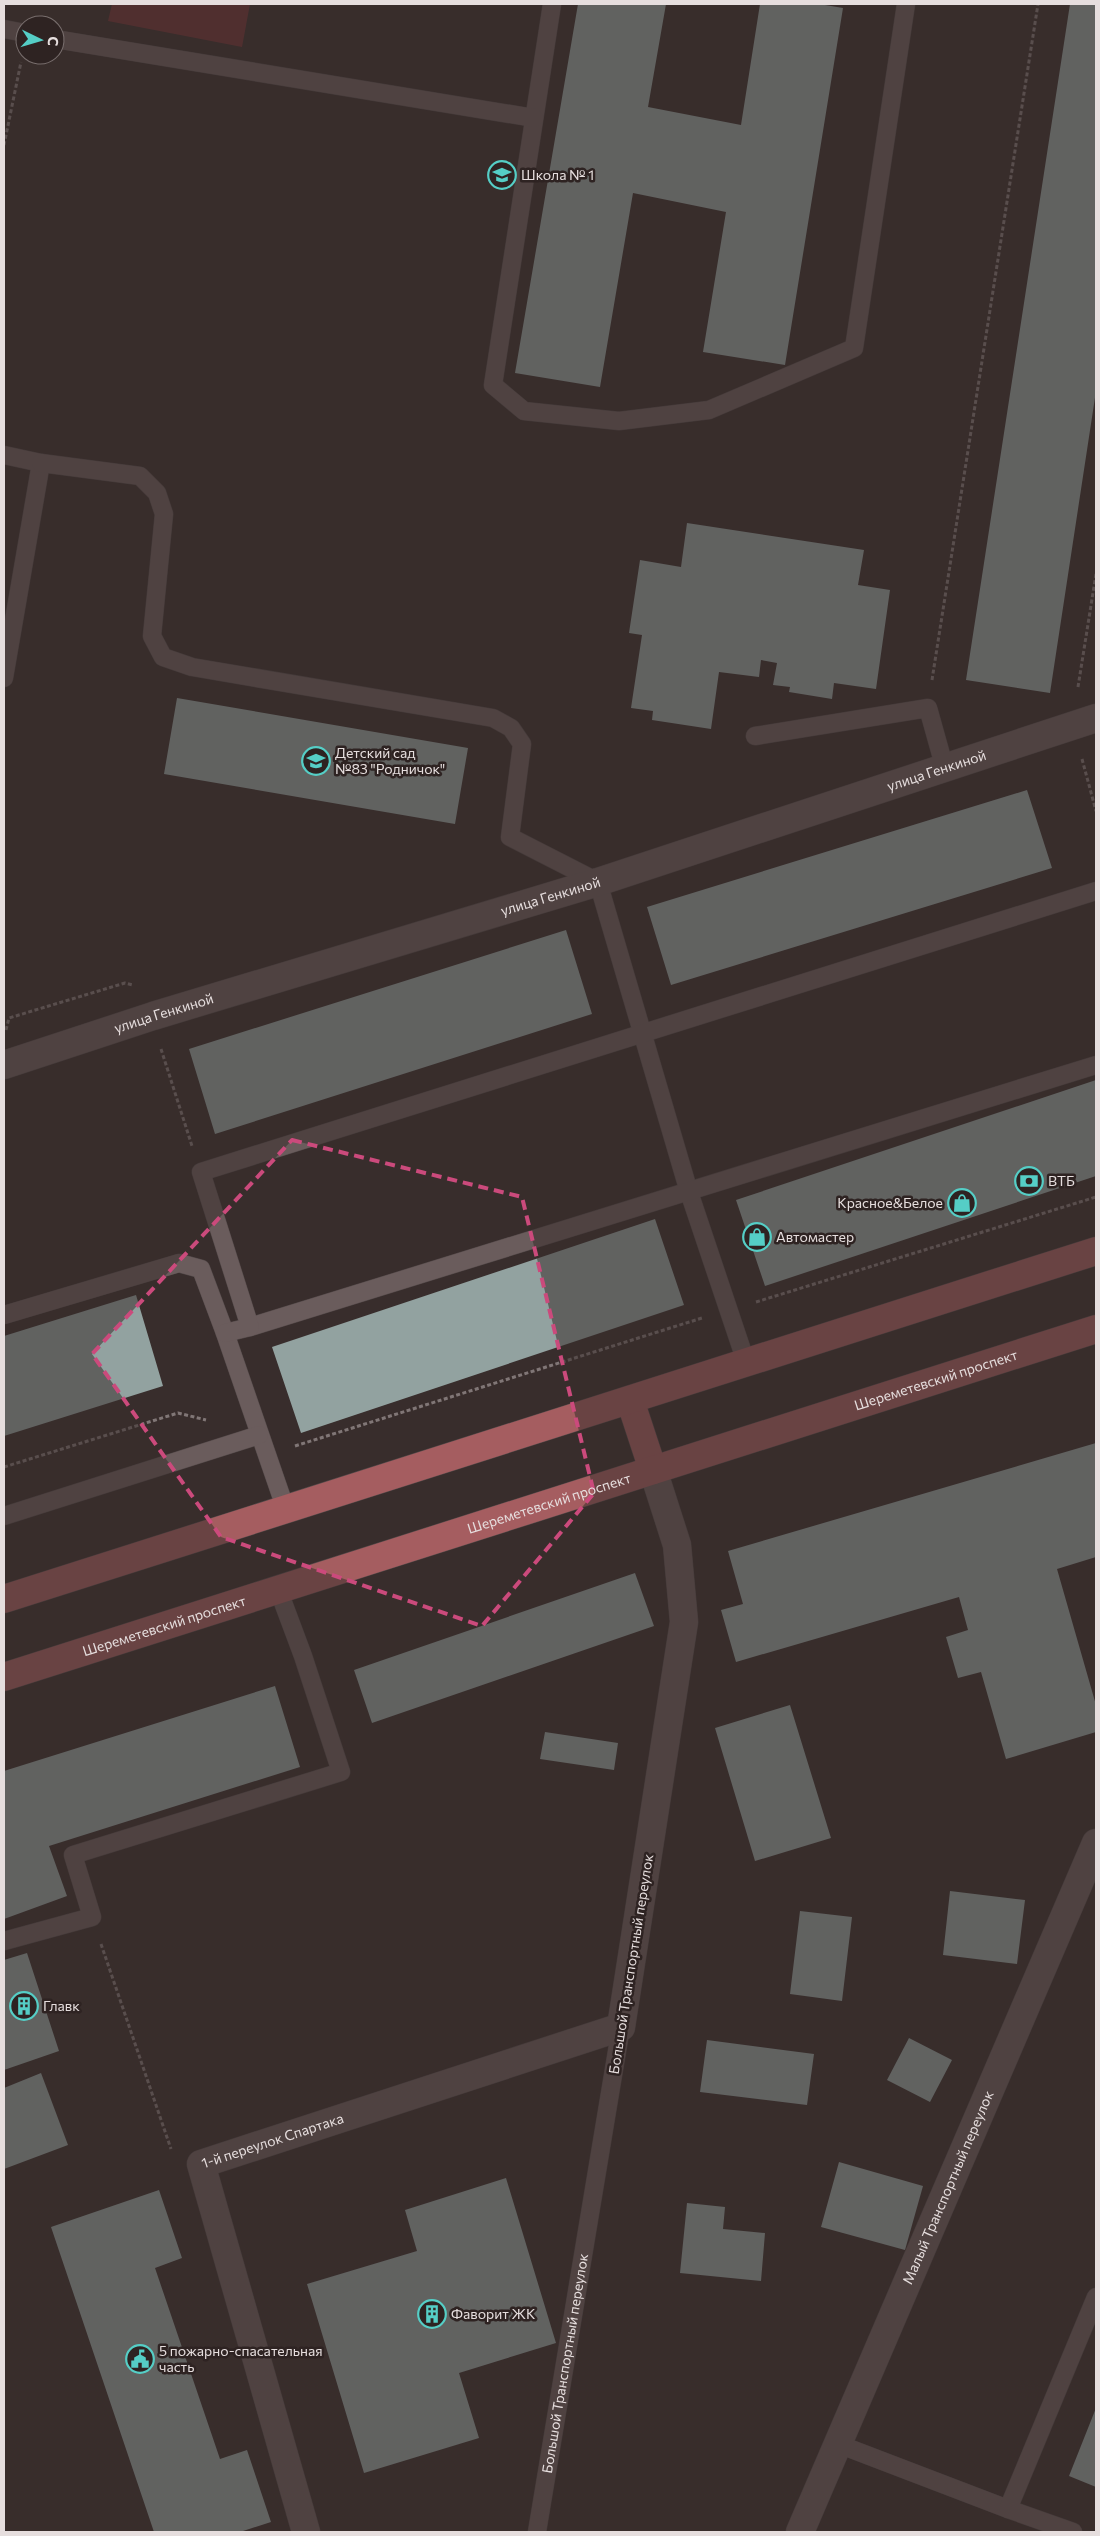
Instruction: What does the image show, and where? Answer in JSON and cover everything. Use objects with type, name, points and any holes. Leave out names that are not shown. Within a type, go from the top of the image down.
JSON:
[{"type":"main road","points":[[4,1599],[1096,1251]]},
{"type":"main road","name":"Шереметевский проспект","points":[[4,1677],[1096,1329]]},
{"type":"main road","name":"Большой Транспортный переулок","points":[[630,1400],[653,1470]]},
{"type":"street","name":"улица Генкиной","points":[[4,1065],[153,1016],[598,882],[945,769],[1084,721]]},
{"type":"street","name":"Большой Транспортный переулок","points":[[621,2027],[684,1622],[678,1545],[653,1470]]},
{"type":"street","name":"Малый Транспортный переулок","points":[[800,2532],[1096,1843]]},
{"type":"street","name":"1-й переулок Спартака","points":[[306,2532],[201,2164],[621,2027]]},
{"type":"lane","points":[[552,4],[493,385],[524,412],[619,421],[708,410],[854,348],[906,4]]},
{"type":"lane","points":[[65,41],[534,118]]},
{"type":"lane","points":[[4,455],[41,463],[140,476],[156,494],[164,514],[152,636],[164,657],[192,667],[493,718],[511,728],[522,744],[510,837],[598,882],[689,1192],[746,1362]]},
{"type":"lane","points":[[4,678],[41,463]]},
{"type":"lane","points":[[755,736],[928,708],[945,769]]},
{"type":"lane","points":[[250,1327],[201,1172],[1096,891]]},
{"type":"lane","points":[[225,1333],[250,1327],[689,1192],[1096,1065]]},
{"type":"lane","points":[[4,1315],[179,1263],[201,1269],[286,1510]]},
{"type":"lane","points":[[4,1516],[259,1435]]},
{"type":"lane","points":[[4,1942],[92,1917],[73,1855],[341,1772],[303,1656],[278,1589]]},
{"type":"lane","name":"Большой Транспортный переулок","points":[[537,2532],[621,2027]]},
{"type":"lane","points":[[1008,2509],[1096,2297]]},
{"type":"lane","points":[[838,2444],[1073,2532]]},
{"type":"path","points":[[931,688],[1038,4]]},
{"type":"path","points":[[4,145],[21,65]]},
{"type":"path","points":[[1096,574],[1084,721],[1096,811]]},
{"type":"path","points":[[159,1044],[201,1172]]},
{"type":"path","points":[[4,1467],[178,1413],[259,1435],[291,1448],[728,1310],[1096,1197]]},
{"type":"path","points":[[92,1917],[173,2157],[201,2164]]},
{"type":"highlighted area","points":[[292,1140],[522,1197],[594,1493],[482,1626],[221,1537],[92,1354]]},
{"type":"shaded area","points":[[112,4],[250,4],[242,47],[108,21]]},
{"type":"building","points":[[578,4],[666,4],[648,107],[741,125],[760,4],[819,4],[843,8],[785,365],[703,352],[726,212],[633,193],[600,387],[515,373]]},
{"type":"building","points":[[1070,4],[1096,4],[1096,391],[1050,693],[966,680]]},
{"type":"building","points":[[687,523],[864,550],[858,585],[890,590],[876,689],[834,683],[832,699],[789,692],[790,687],[773,685],[777,663],[761,660],[759,677],[719,672],[711,729],[652,720],[653,711],[631,708],[642,635],[629,633],[640,560],[681,567]]},
{"type":"building","name":"Детский сад №83 \"Родничок\"","points":[[177,698],[468,748],[455,824],[164,774]]},
{"type":"building","points":[[1027,790],[1052,868],[671,985],[647,907]]},
{"type":"building","points":[[566,930],[592,1014],[215,1134],[189,1049]]},
{"type":"building","points":[[1096,1080],[1096,1176],[765,1286],[736,1200]]},
{"type":"building","points":[[655,1219],[684,1305],[301,1433],[272,1347]]},
{"type":"building","points":[[136,1295],[163,1386],[4,1436],[4,1336]]},
{"type":"building","points":[[1096,1443],[1096,1557],[1057,1569],[1096,1705],[1096,1732],[1006,1759],[981,1672],[958,1678],[946,1637],[968,1630],[959,1597],[736,1662],[721,1610],[743,1604],[728,1551]]},
{"type":"building","points":[[635,1573],[654,1626],[372,1723],[354,1670]]},
{"type":"building","points":[[275,1686],[300,1767],[49,1846],[67,1896],[4,1919],[4,1771]]},
{"type":"building","points":[[790,1705],[831,1838],[755,1861],[715,1728]]},
{"type":"building","points":[[545,1732],[618,1743],[614,1770],[540,1759]]},
{"type":"building","points":[[950,1891],[1025,1900],[1017,1964],[943,1955]]},
{"type":"building","points":[[800,1911],[852,1917],[842,2001],[790,1994]]},
{"type":"building","name":"Главк","points":[[27,1953],[59,2051],[4,2070],[4,1960]]},
{"type":"building","points":[[909,2038],[952,2060],[930,2102],[887,2080]]},
{"type":"building","points":[[707,2040],[814,2054],[807,2105],[700,2092]]},
{"type":"building","points":[[41,2073],[68,2145],[4,2169],[4,2088]]},
{"type":"building","points":[[839,2162],[923,2186],[905,2250],[821,2227]]},
{"type":"building","name":"Фаворит ЖК","points":[[506,2178],[556,2343],[459,2373],[479,2438],[364,2473],[307,2284],[417,2251],[405,2210]]},
{"type":"building","name":"5 пожарно-спасательная часть","points":[[159,2190],[182,2258],[155,2268],[220,2459],[247,2450],[271,2522],[240,2532],[154,2532],[51,2227]]},
{"type":"building","points":[[687,2203],[725,2207],[723,2229],[765,2233],[761,2281],[680,2273]]},
{"type":"building","points":[[1096,2408],[1096,2487],[1069,2476]]},
{"type":"place","name":"Школа № 1","points":[[502,175]]},
{"type":"place","name":"Детский сад №83 \"Родничок\"","points":[[316,761]]},
{"type":"place","name":"ВТБ","points":[[1029,1181]]},
{"type":"place","name":"Красное&Белое","points":[[962,1203]]},
{"type":"place","name":"Автомастер","points":[[757,1237]]},
{"type":"place","name":"Главк","points":[[24,2006]]},
{"type":"place","name":"Фаворит ЖК","points":[[432,2314]]},
{"type":"place","name":"5 пожарно-спасательная часть","points":[[140,2359]]}]
